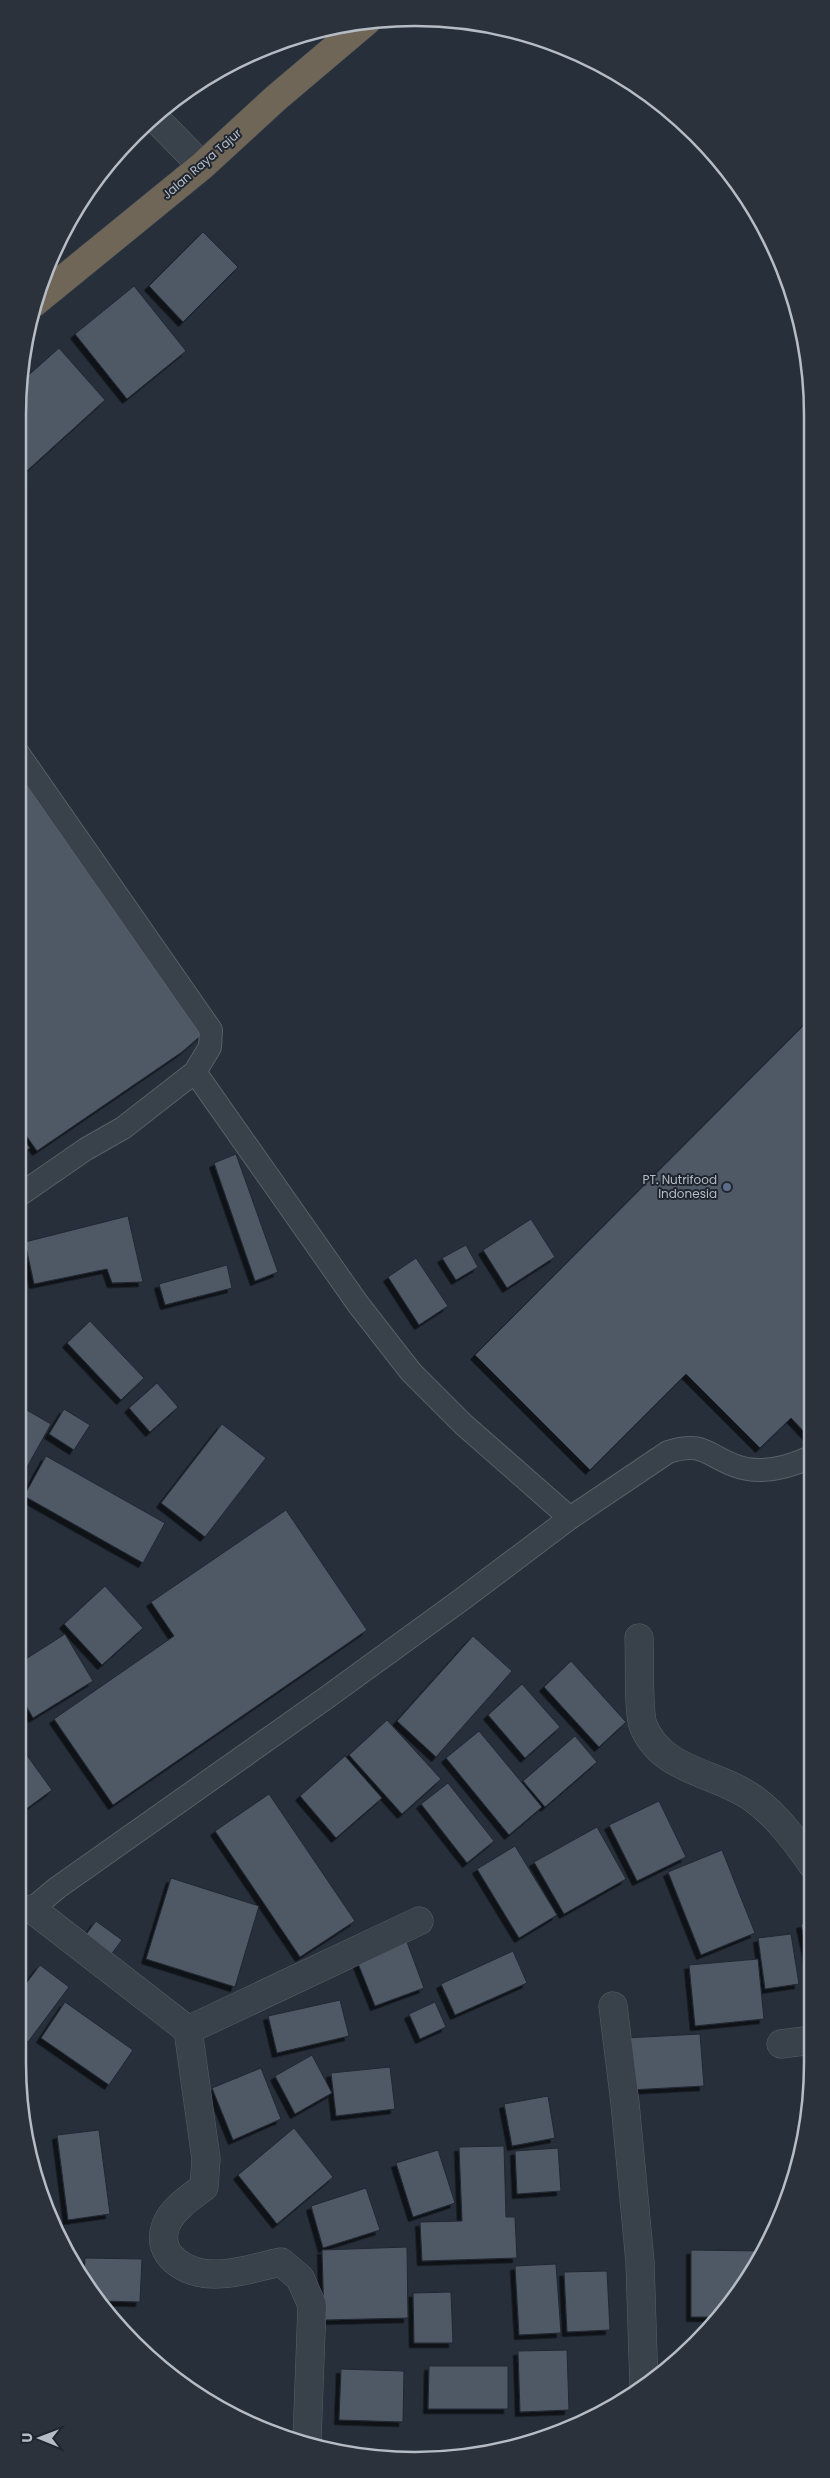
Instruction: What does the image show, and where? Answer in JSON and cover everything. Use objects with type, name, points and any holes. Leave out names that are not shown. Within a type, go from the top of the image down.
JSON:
[{"type":"highway","name":"Jalan Raya Tajur","points":[[46,293],[202,166],[276,98],[355,32]]},
{"type":"street","points":[[160,122],[202,166]]},
{"type":"street","points":[[639,1638],[643,1723],[654,1747],[668,1758],[726,1783],[754,1799],[788,1831],[804,1853]]},
{"type":"street","points":[[26,1912],[188,2030],[206,2159],[204,2187],[183,2203],[166,2225],[164,2244],[175,2262],[191,2272],[214,2275],[281,2262],[300,2278],[312,2305],[307,2437]]},
{"type":"street","points":[[188,2030],[419,1921]]},
{"type":"street","points":[[613,2006],[625,2102],[640,2262],[644,2377]]},
{"type":"street","points":[[781,2044],[804,2041]]},
{"type":"lane","points":[[26,764],[211,1030],[210,1047],[195,1072],[123,1128],[86,1149],[26,1190]]},
{"type":"lane","points":[[195,1072],[358,1304],[411,1372],[462,1424],[570,1518]]},
{"type":"lane","points":[[26,1910],[462,1600],[570,1518],[668,1452],[682,1448],[701,1448],[737,1466],[772,1470],[804,1460]]},
{"type":"building","points":[[203,232],[238,267],[183,322],[149,286]]},
{"type":"building","points":[[134,286],[186,351],[127,399],[75,334]]},
{"type":"building","points":[[59,348],[105,400],[26,472],[26,415],[29,375]]},
{"type":"building","points":[[26,776],[204,1033],[182,1052],[37,1151],[26,1135]]},
{"type":"building","name":"PT. Nutrifood Indonesia","points":[[804,1025],[804,1432],[791,1418],[760,1448],[686,1374],[590,1470],[475,1355]]},
{"type":"building","points":[[26,1142],[30,1148],[26,1151]]},
{"type":"building","points":[[236,1154],[278,1272],[255,1281],[214,1163]]},
{"type":"building","points":[[128,1216],[143,1282],[112,1283],[107,1269],[34,1284],[26,1242]]},
{"type":"building","points":[[531,1219],[555,1257],[507,1288],[483,1250]]},
{"type":"building","points":[[466,1245],[478,1267],[456,1280],[442,1258]]},
{"type":"building","points":[[416,1258],[448,1306],[419,1325],[388,1277]]},
{"type":"building","points":[[227,1265],[232,1288],[165,1305],[159,1284]]},
{"type":"building","points":[[90,1321],[144,1378],[121,1400],[67,1343]]},
{"type":"building","points":[[157,1383],[178,1407],[150,1432],[129,1408]]},
{"type":"building","points":[[64,1409],[90,1425],[74,1450],[49,1434]]},
{"type":"building","points":[[26,1410],[51,1424],[26,1466]]},
{"type":"building","points":[[222,1424],[266,1458],[205,1537],[161,1503]]},
{"type":"building","points":[[46,1456],[165,1523],[143,1563],[26,1497],[26,1492]]},
{"type":"building","points":[[286,1510],[367,1630],[113,1805],[54,1719],[174,1636],[151,1602]]},
{"type":"building","points":[[105,1586],[143,1628],[102,1665],[64,1624]]},
{"type":"building","points":[[65,1634],[93,1681],[33,1718],[26,1706],[26,1659]]},
{"type":"building","points":[[473,1636],[512,1671],[436,1757],[397,1721]]},
{"type":"building","points":[[571,1661],[626,1722],[599,1747],[544,1687]]},
{"type":"building","points":[[522,1684],[560,1727],[525,1758],[488,1715]]},
{"type":"building","points":[[387,1720],[441,1779],[402,1814],[349,1755]]},
{"type":"building","points":[[479,1731],[542,1807],[509,1835],[446,1758]]},
{"type":"building","points":[[575,1736],[597,1762],[545,1807],[523,1781]]},
{"type":"building","points":[[26,1754],[52,1790],[26,1809]]},
{"type":"building","points":[[345,1756],[382,1798],[336,1838],[300,1796]]},
{"type":"building","points":[[448,1783],[494,1841],[467,1863],[421,1804]]},
{"type":"building","points":[[269,1794],[355,1921],[300,1957],[215,1831]]},
{"type":"building","points":[[659,1801],[686,1857],[637,1881],[609,1825]]},
{"type":"building","points":[[597,1827],[626,1879],[564,1914],[534,1862]]},
{"type":"building","points":[[515,1846],[557,1915],[519,1938],[477,1869]]},
{"type":"building","points":[[722,1850],[755,1933],[701,1955],[668,1872]]},
{"type":"building","points":[[171,1878],[259,1906],[235,1987],[146,1959]]},
{"type":"building","points":[[96,1921],[122,1940],[107,1960],[81,1941]]},
{"type":"building","points":[[804,1923],[804,1938],[801,1924]]},
{"type":"building","points":[[791,1934],[799,1984],[765,1989],[758,1938]]},
{"type":"building","points":[[407,1942],[424,1988],[375,2006],[357,1961]]},
{"type":"building","points":[[513,1951],[527,1983],[455,2015],[441,1984]]},
{"type":"building","points":[[758,1959],[764,2019],[695,2026],[689,1965]]},
{"type":"building","points":[[40,1965],[69,1987],[28,2042],[26,2040],[26,1983]]},
{"type":"building","points":[[340,2000],[349,2036],[277,2053],[268,2016]]},
{"type":"building","points":[[65,2002],[133,2050],[109,2085],[41,2038]]},
{"type":"building","points":[[435,2002],[446,2027],[420,2039],[409,2014]]},
{"type":"building","points":[[700,2034],[704,2086],[629,2090],[625,2038]]},
{"type":"building","points":[[312,2055],[332,2093],[295,2114],[275,2076]]},
{"type":"building","points":[[390,2067],[395,2109],[336,2116],[331,2073]]},
{"type":"building","points":[[261,2068],[281,2119],[233,2140],[212,2088]]},
{"type":"building","points":[[548,2096],[555,2138],[512,2146],[504,2104]]},
{"type":"building","points":[[294,2128],[333,2177],[277,2224],[238,2175]]},
{"type":"building","points":[[99,2130],[110,2214],[68,2220],[57,2135]]},
{"type":"building","points":[[504,2146],[506,2217],[515,2217],[517,2258],[422,2261],[420,2222],[462,2221],[459,2147]]},
{"type":"building","points":[[558,2148],[561,2191],[517,2194],[515,2151]]},
{"type":"building","points":[[438,2150],[455,2203],[413,2217],[396,2163]]},
{"type":"building","points":[[366,2188],[380,2230],[323,2248],[311,2206]]},
{"type":"building","points":[[407,2247],[408,2318],[324,2320],[322,2250]]},
{"type":"building","points":[[691,2250],[755,2251],[738,2279],[709,2317],[691,2317]]},
{"type":"building","points":[[85,2258],[142,2259],[140,2302],[108,2301],[84,2267]]},
{"type":"building","points":[[556,2264],[561,2333],[519,2335],[515,2266]]},
{"type":"building","points":[[607,2271],[610,2330],[567,2332],[564,2272]]},
{"type":"building","points":[[451,2292],[453,2343],[414,2343],[413,2293]]},
{"type":"building","points":[[567,2350],[569,2410],[520,2412],[518,2351]]},
{"type":"building","points":[[429,2366],[508,2366],[508,2409],[428,2409]]},
{"type":"building","points":[[341,2369],[404,2371],[403,2422],[339,2420]]},
{"type":"place","name":"PT. Nutrifood Indonesia","points":[[727,1187]]}]
